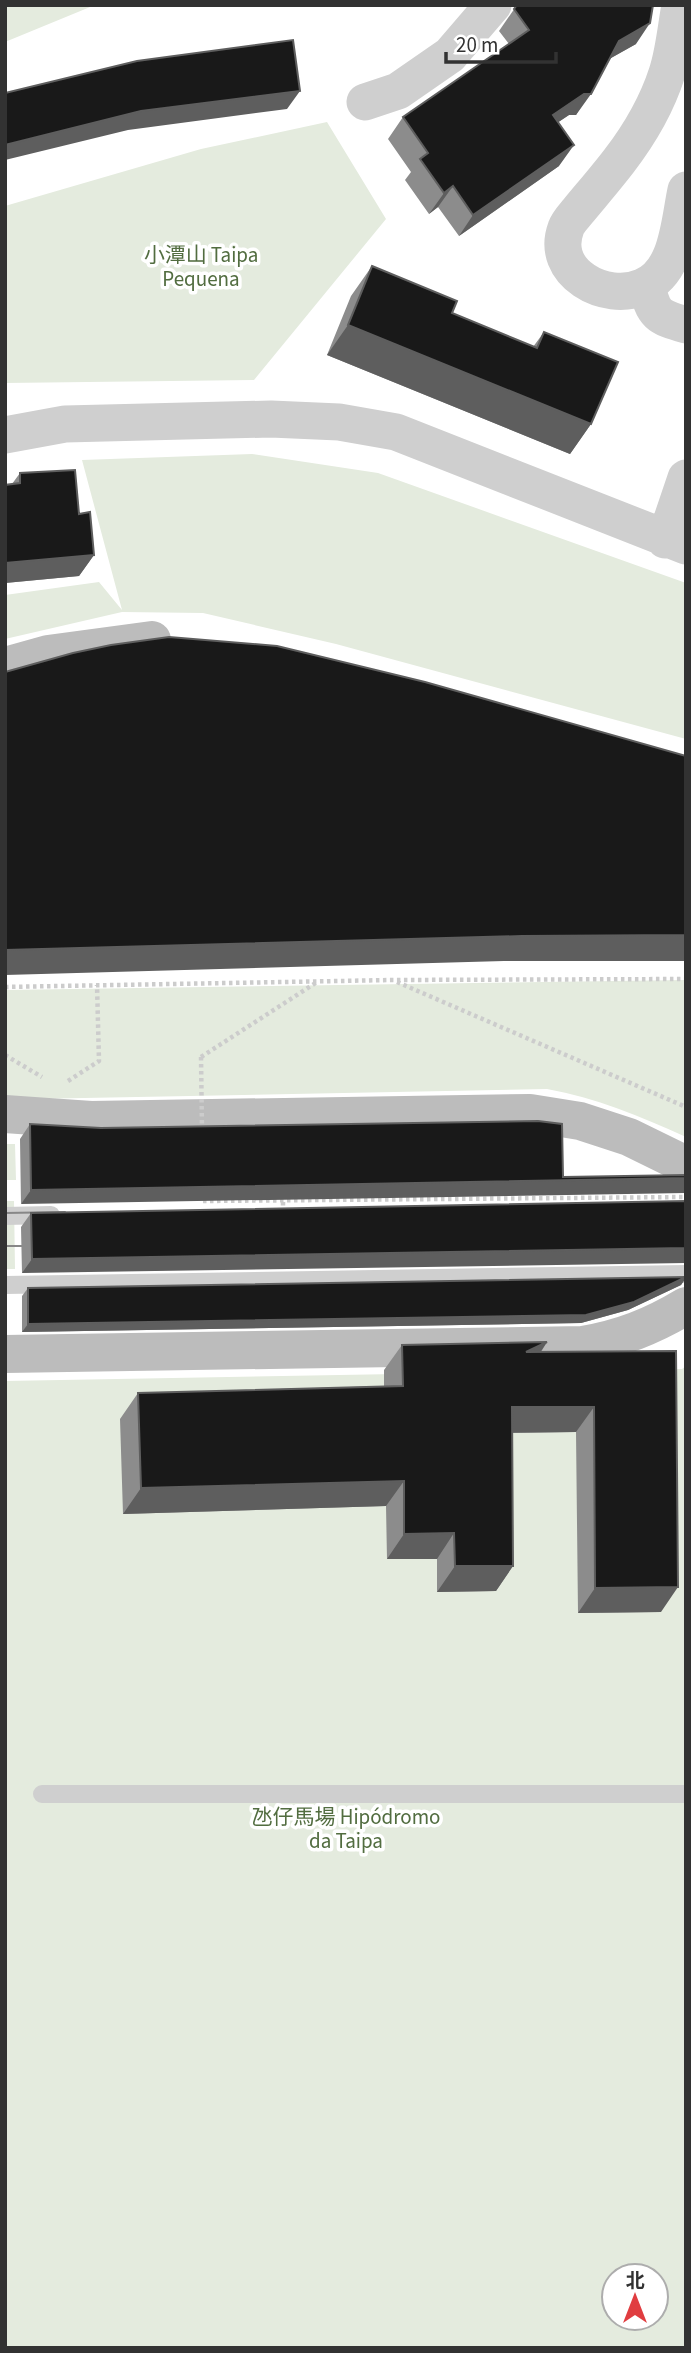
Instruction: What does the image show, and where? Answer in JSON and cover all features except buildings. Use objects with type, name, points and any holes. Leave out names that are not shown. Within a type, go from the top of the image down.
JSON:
[{"type":"main road","points":[[5,666],[48,654],[151,640],[190,643]]},
{"type":"main road","points":[[5,1114],[91,1120],[530,1113],[580,1121],[629,1137],[686,1165]]},
{"type":"main road","points":[[5,1354],[583,1345],[616,1339],[648,1328],[686,1307]]},
{"type":"street","points":[[365,102],[398,91],[450,55],[493,5]]},
{"type":"street","points":[[680,5],[668,70],[658,96],[620,159],[566,226],[565,257],[573,270],[583,281],[614,293],[632,292],[648,285],[661,274],[670,260],[686,190]]},
{"type":"street","points":[[648,285],[655,312],[663,318],[686,326]]},
{"type":"street","points":[[5,435],[65,424],[271,419],[339,422],[396,432],[675,543],[686,478]]},
{"type":"lane","points":[[5,1216],[72,1215]]},
{"type":"lane","points":[[5,1285],[686,1274]]},
{"type":"lane","points":[[42,1794],[686,1794]]},
{"type":"path","points":[[5,987],[686,979]]},
{"type":"path","points":[[393,981],[686,1107]]},
{"type":"path","points":[[202,1137],[201,1057],[317,982]]},
{"type":"path","points":[[59,1087],[99,1061],[97,985]]},
{"type":"path","points":[[5,1055],[48,1081]]},
{"type":"path","points":[[283,1187],[284,1212]]},
{"type":"path","points":[[203,1189],[203,1213]]},
{"type":"path","points":[[203,1201],[686,1197]]},
{"type":"green space","points":[[5,5],[95,5],[5,42]]},
{"type":"green space","name":"小潭山 Taipa Pequena","points":[[327,122],[386,219],[254,380],[5,383],[5,206],[201,149]]},
{"type":"green space","points":[[252,454],[378,473],[686,583],[686,739],[336,644],[203,613],[122,612],[5,639],[5,595],[99,582],[122,610],[82,460]]},
{"type":"green space","points":[[686,980],[686,1137],[618,1108],[547,1089],[31,1099],[5,1097],[5,990]]},
{"type":"green space","points":[[5,1144],[15,1144],[16,1180],[5,1180]]},
{"type":"green space","points":[[5,1201],[14,1201],[15,1269],[5,1269]]},
{"type":"green space","name":"氹仔馬場 Hipódromo da Taipa","points":[[686,1366],[686,2348],[5,2348],[5,1381],[682,1369]]},
{"type":"tram line","points":[[5,1213],[65,1212]]},
{"type":"tram line","points":[[5,1246],[42,1246]]}]
